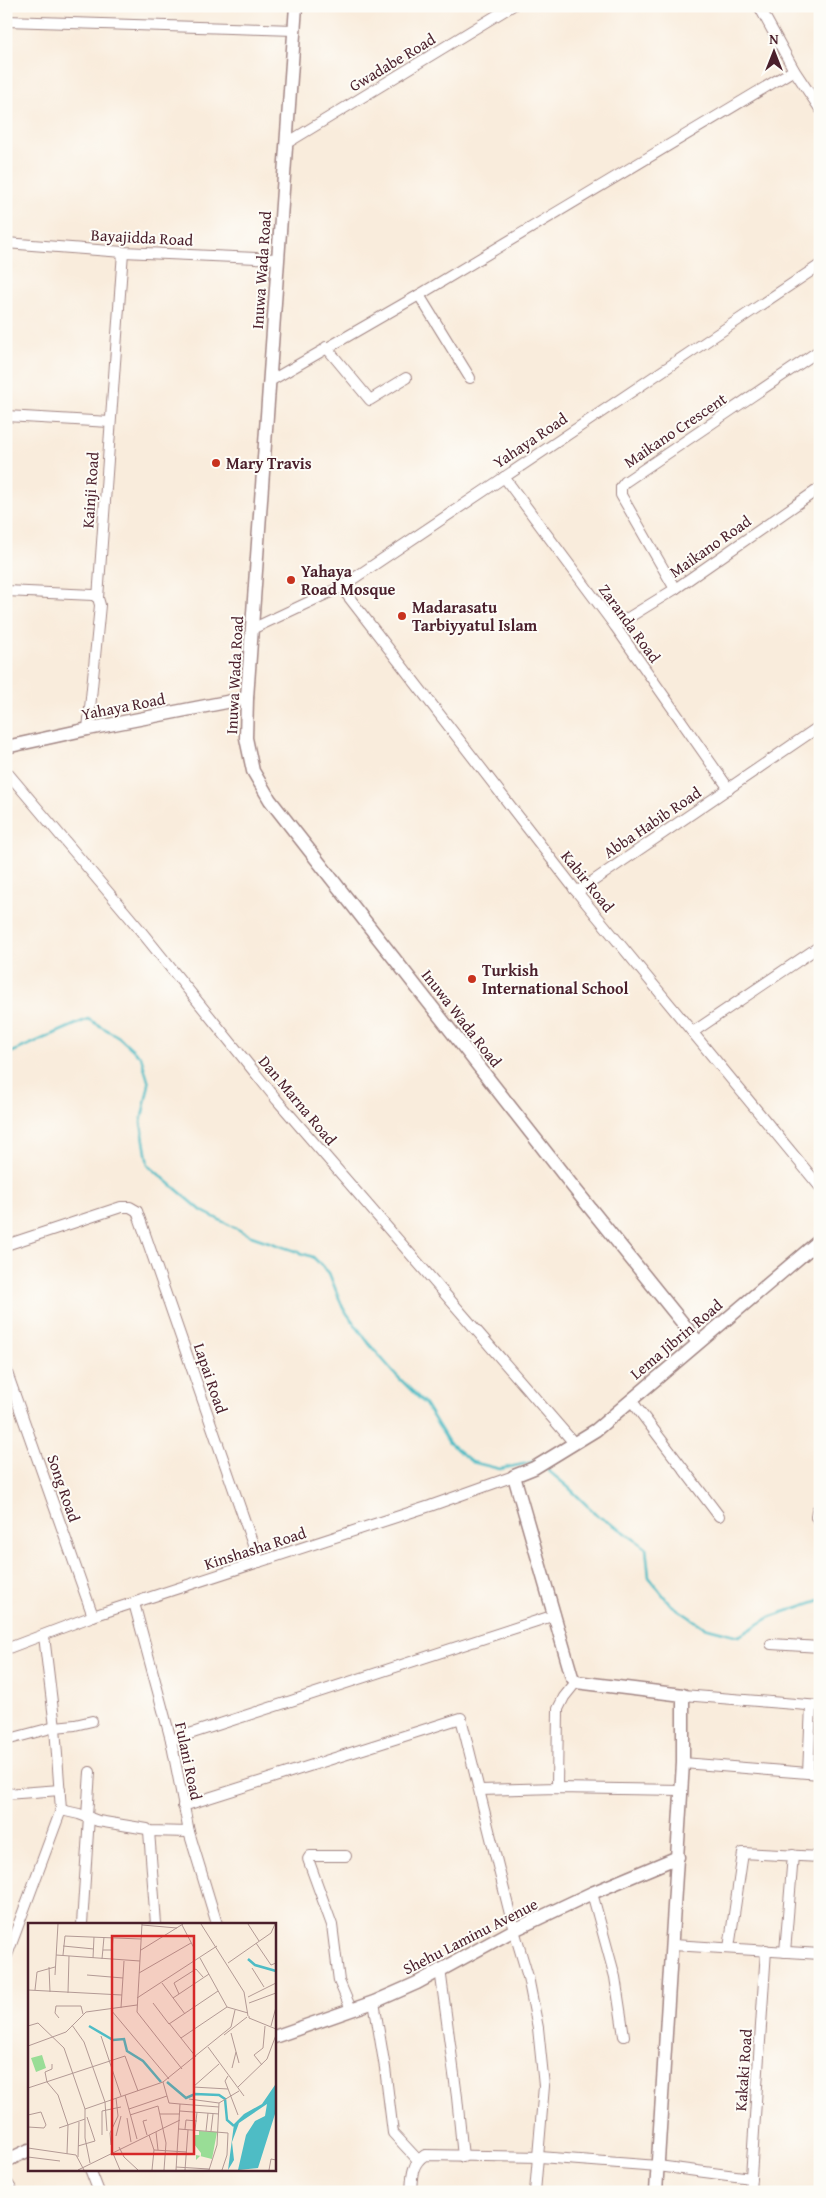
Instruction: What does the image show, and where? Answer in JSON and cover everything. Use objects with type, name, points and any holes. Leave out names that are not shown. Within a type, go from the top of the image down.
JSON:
[{"type":"street","name":"Inuwa Wada Road","points":[[296,6],[248,698],[246,738],[253,771],[270,800],[568,1180],[698,1342]]},
{"type":"street","name":"Gwadabe Road","points":[[287,143],[512,6]]},
{"type":"street","points":[[759,6],[794,70],[820,109]]},
{"type":"street","points":[[6,21],[294,30]]},
{"type":"street","points":[[270,381],[419,295],[794,70]]},
{"type":"street","name":"Bayajidda Road","points":[[6,243],[123,252],[277,259]]},
{"type":"street","name":"Kainji Road","points":[[88,729],[100,605],[98,598],[123,252]]},
{"type":"street","name":"Yahaya Road","points":[[252,629],[341,587],[820,265]]},
{"type":"street","points":[[419,295],[470,378]]},
{"type":"street","points":[[326,347],[370,400],[406,378]]},
{"type":"street","name":"Maikano Crescent","points":[[675,589],[621,495],[621,487],[625,482],[820,350]]},
{"type":"street","points":[[6,416],[110,422]]},
{"type":"street","name":"Zaranda Road","points":[[504,477],[615,626],[728,789]]},
{"type":"street","name":"Maikano Road","points":[[615,626],[675,589],[820,488]]},
{"type":"street","name":"Kabir Road","points":[[341,587],[577,892],[820,1187]]},
{"type":"street","points":[[6,591],[93,595],[98,598]]},
{"type":"street","points":[[409,680],[577,892]]},
{"type":"street","name":"Yahaya Road","points":[[6,747],[248,698]]},
{"type":"street","name":"Abba Habib Road","points":[[577,892],[820,726]]},
{"type":"street","name":"Dan Marna Road","points":[[6,771],[136,925],[277,1100],[574,1443]]},
{"type":"street","points":[[693,1032],[820,946]]},
{"type":"street","name":"Lapai Road","points":[[6,1246],[121,1207],[130,1207],[137,1211],[259,1562]]},
{"type":"street","name":"Lema Jibrin Road","points":[[514,1476],[534,1468],[596,1430],[820,1240]]},
{"type":"street","name":"Song Road","points":[[6,1370],[93,1616]]},
{"type":"street","points":[[631,1400],[719,1516]]},
{"type":"street","points":[[514,1476],[572,1677],[576,1682],[683,1695],[815,1706],[808,1773]]},
{"type":"street","name":"Kinshasha Road","points":[[6,1649],[93,1616],[514,1476]]},
{"type":"street","points":[[820,1508],[816,1517],[820,1522]]},
{"type":"street","name":"Fulani Road","points":[[134,1603],[171,1740],[189,1832],[217,1923]]},
{"type":"street","points":[[171,1740],[555,1614]]},
{"type":"street","points":[[6,1958],[61,1810],[55,1727],[44,1636]]},
{"type":"street","points":[[771,1644],[820,1647]]},
{"type":"street","points":[[557,1788],[558,1709],[564,1696],[576,1682]]},
{"type":"street","points":[[656,2192],[682,1790],[683,1695]]},
{"type":"street","points":[[183,1806],[461,1718],[514,1930],[528,1977],[538,2028],[544,2086],[540,2157],[535,2192]]},
{"type":"street","points":[[6,1740],[55,1727],[92,1721]]},
{"type":"street","points":[[683,1763],[820,1774]]},
{"type":"street","points":[[82,1923],[90,1772]]},
{"type":"street","points":[[480,1790],[557,1788],[682,1790]]},
{"type":"street","points":[[6,1794],[60,1790]]},
{"type":"street","points":[[61,1810],[98,1821],[147,1829],[149,1831],[189,1832]]},
{"type":"street","points":[[149,1831],[156,1923]]},
{"type":"street","points":[[730,1948],[743,1852],[820,1857]]},
{"type":"street","points":[[785,1952],[793,1855]]},
{"type":"street","points":[[346,1856],[310,1856],[308,1859],[332,1925],[340,1981],[352,2009]]},
{"type":"street","name":"Shehu Laminu Avenue","points":[[275,2037],[374,2002],[418,1983],[440,1969],[514,1930],[592,1893],[678,1857]]},
{"type":"street","points":[[592,1893],[615,1977],[617,2002],[624,2036]]},
{"type":"street","points":[[673,1945],[820,1954]]},
{"type":"street","name":"Kakaki Road","points":[[750,2192],[766,1950]]},
{"type":"street","points":[[440,1969],[458,2097],[463,2157]]},
{"type":"street","points":[[374,2002],[393,2133],[418,2160]]},
{"type":"street","points":[[6,2161],[28,2150]]},
{"type":"street","points":[[411,2192],[413,2168],[418,2160],[425,2155],[540,2157],[658,2166],[751,2178]]},
{"type":"street","points":[[90,2170],[99,2192]]},
{"type":"street","points":[[6,2181],[13,2192]]},
{"type":"waterway","points":[[6,1050],[10,1053],[88,1019],[119,1037],[141,1057],[149,1084],[141,1122],[148,1165],[202,1211],[251,1236],[313,1257],[329,1273],[343,1308],[370,1345],[425,1404],[449,1443],[472,1462],[500,1469],[533,1462]]},
{"type":"waterway","points":[[544,1467],[598,1516],[646,1548],[649,1577],[670,1604],[704,1627],[739,1636],[772,1616],[820,1600]]},
{"type":"place","name":"Mary Travis","points":[[216,463]]},
{"type":"place","name":"Yahaya Road Mosque","points":[[291,580]]},
{"type":"place","name":"Madarasatu Tarbiyyatul Islam","points":[[402,616]]},
{"type":"place","name":"Turkish International School","points":[[472,979]]}]
